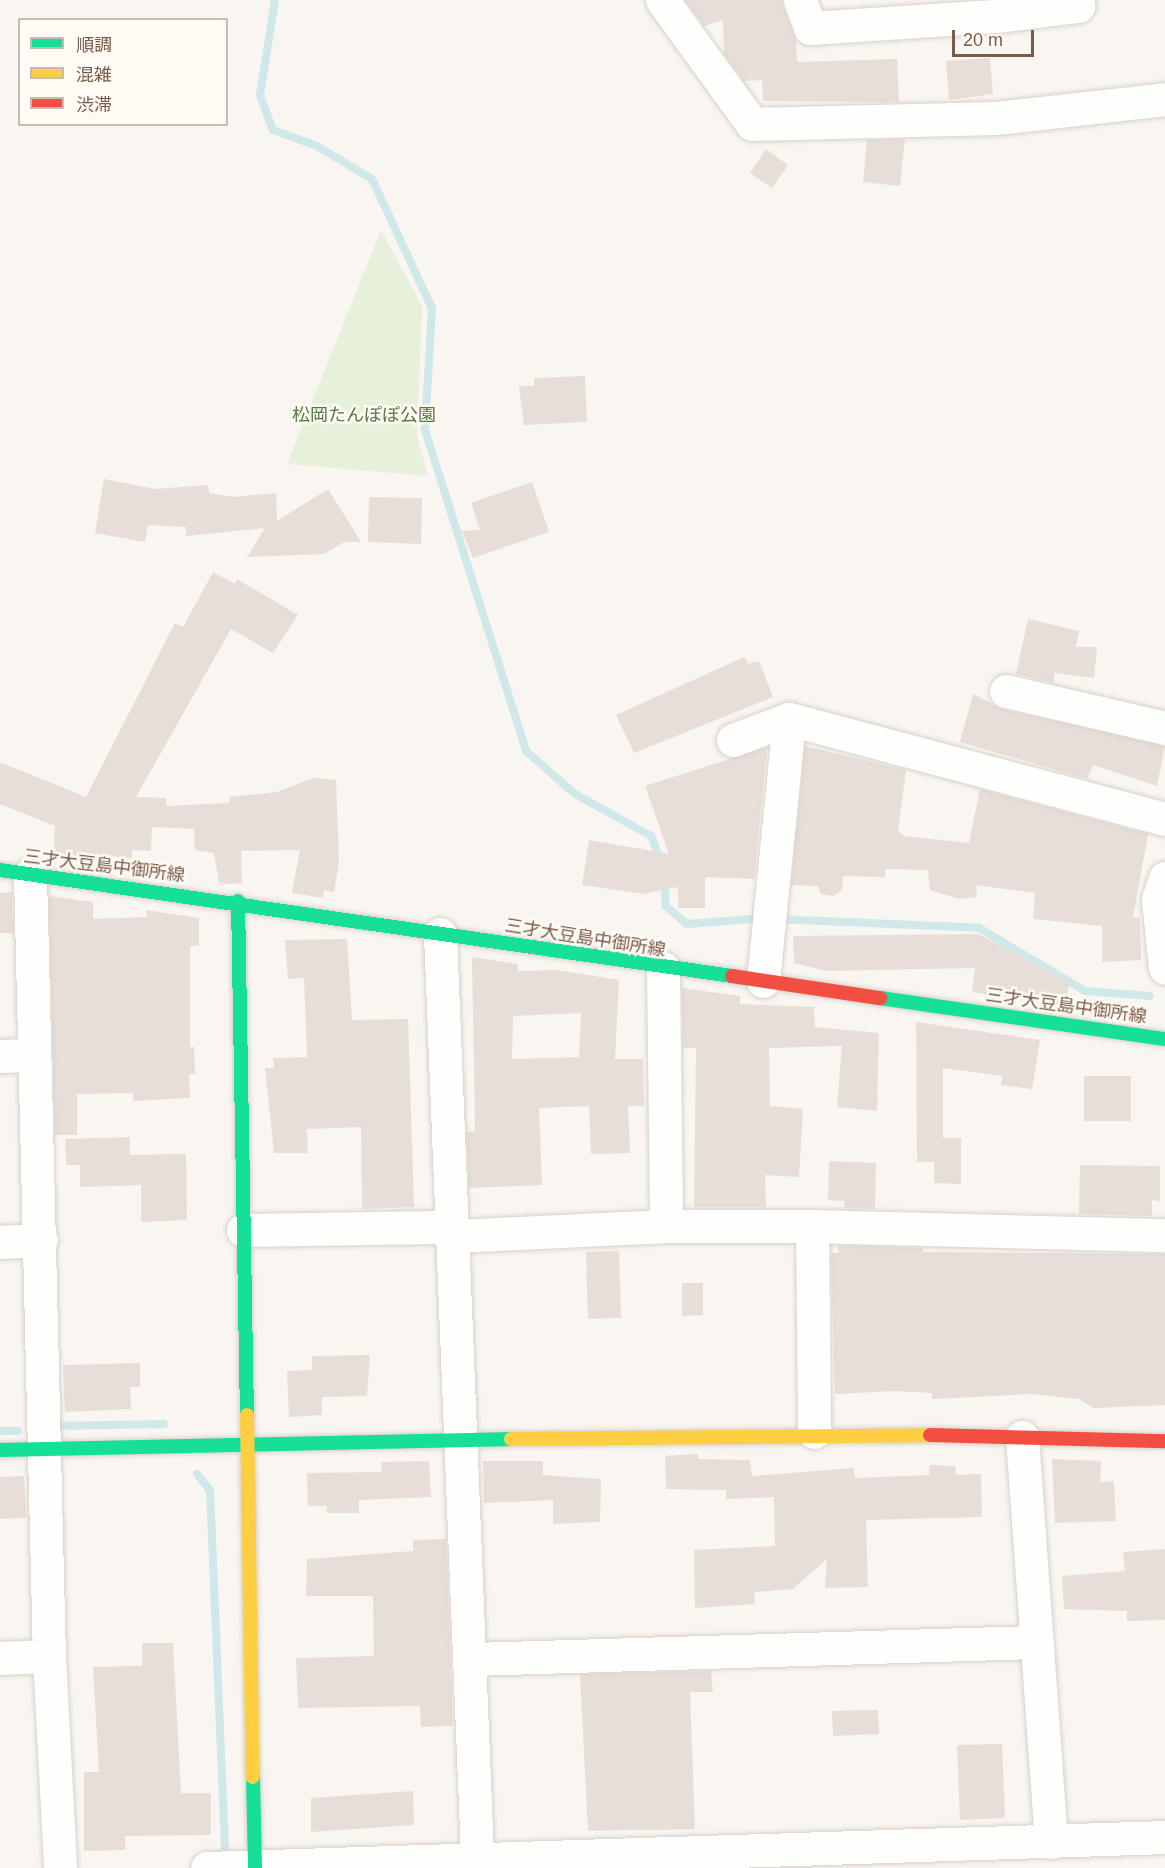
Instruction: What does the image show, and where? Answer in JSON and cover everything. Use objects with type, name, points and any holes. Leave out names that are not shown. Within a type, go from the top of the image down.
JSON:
[{"type":"street","points":[[662,0],[752,124],[996,118],[1165,99]]},
{"type":"street","points":[[800,0],[810,28],[995,16],[1078,6],[1077,0]]},
{"type":"street","points":[[1006,691],[1165,728]]},
{"type":"street","points":[[763,981],[789,719]]},
{"type":"street","points":[[733,740],[789,719],[1165,819]]},
{"type":"street","points":[[15,872],[33,1055],[47,1449],[49,1656],[60,1868]]},
{"type":"street","name":"三才大豆島中御所線","points":[[15,872],[238,901],[663,968],[1165,1039]]},
{"type":"street","points":[[1165,878],[1158,900],[1165,968]]},
{"type":"street","points":[[238,901],[254,1867]]},
{"type":"street","points":[[440,934],[442,1064],[455,1236],[472,1659],[477,1856]]},
{"type":"street","points":[[663,968],[666,1226]]},
{"type":"street","points":[[0,1056],[33,1055]]},
{"type":"street","points":[[243,1230],[438,1227],[455,1236],[666,1226],[812,1226],[1165,1234]]},
{"type":"street","points":[[812,1226],[814,1432]]},
{"type":"street","points":[[0,1242],[41,1240]]},
{"type":"street","points":[[0,1450],[246,1448],[814,1432],[1165,1441]]},
{"type":"street","points":[[1022,1437],[1051,1842]]},
{"type":"street","points":[[472,1659],[1035,1642]]},
{"type":"street","points":[[0,1658],[49,1656]]},
{"type":"street","points":[[207,1868],[477,1856],[739,1861],[1165,1837]]},
{"type":"green space","name":"松岡たんぽぽ公園","points":[[381,230],[422,306],[417,436],[428,476],[287,464]]},
{"type":"building","points":[[685,0],[781,0],[796,39],[797,62],[897,59],[899,102],[763,101],[762,80],[744,81],[724,54],[723,20],[704,26]]},
{"type":"building","points":[[990,58],[993,94],[949,100],[946,61]]},
{"type":"building","points":[[905,139],[900,186],[863,182],[867,140]]},
{"type":"building","points":[[766,149],[788,165],[772,188],[750,173]]},
{"type":"building","points":[[585,376],[587,422],[524,425],[519,386],[534,386],[534,378]]},
{"type":"building","points":[[104,479],[155,489],[208,485],[209,493],[233,497],[276,493],[277,521],[328,489],[361,542],[344,542],[324,554],[247,557],[265,528],[186,536],[186,527],[148,525],[145,542],[95,533]]},
{"type":"building","points":[[532,482],[549,532],[473,558],[462,531],[480,530],[471,503]]},
{"type":"building","points":[[369,497],[422,498],[421,544],[368,542]]},
{"type":"building","points":[[213,572],[235,584],[237,579],[298,615],[273,653],[231,629],[136,797],[166,798],[166,806],[229,803],[229,797],[277,792],[313,778],[336,780],[339,862],[334,892],[324,890],[323,898],[292,893],[300,850],[241,851],[242,883],[230,884],[219,883],[214,853],[195,850],[194,829],[152,827],[151,851],[132,850],[132,858],[92,855],[92,864],[53,859],[55,826],[0,804],[0,762],[86,797],[175,623],[183,627]]},
{"type":"building","points":[[1028,619],[1079,631],[1076,647],[1097,647],[1094,678],[1054,673],[1054,683],[1016,674]]},
{"type":"building","points":[[744,657],[748,664],[759,661],[773,697],[634,753],[616,715]]},
{"type":"building","points":[[973,694],[1002,709],[1165,746],[1157,786],[1093,765],[1087,779],[960,742]]},
{"type":"building","points":[[805,746],[906,770],[898,831],[904,836],[969,843],[980,789],[1148,834],[1133,917],[1140,918],[1141,960],[1102,962],[1102,926],[1033,919],[1035,893],[976,885],[977,897],[959,899],[930,890],[928,870],[885,869],[885,877],[843,876],[842,890],[833,896],[821,894],[818,886],[791,885]]},
{"type":"building","points":[[767,747],[754,879],[705,877],[705,908],[678,908],[678,887],[644,894],[582,885],[589,840],[669,854],[645,786]]},
{"type":"building","points":[[12,892],[13,933],[0,933],[0,893]]},
{"type":"building","points":[[49,896],[93,902],[93,919],[147,917],[146,910],[199,918],[199,946],[190,946],[190,1047],[194,1047],[195,1074],[189,1074],[190,1098],[133,1101],[133,1093],[77,1094],[77,1135],[55,1135]]},
{"type":"building","points":[[978,934],[1069,982],[1066,1006],[972,992],[975,968],[827,971],[794,963],[793,936]]},
{"type":"building","points":[[347,939],[352,1020],[408,1019],[414,1207],[362,1209],[361,1127],[307,1129],[308,1153],[274,1153],[265,1068],[274,1068],[273,1058],[307,1057],[304,978],[288,979],[285,940]]},
{"type":"building","points":[[472,957],[518,964],[518,971],[557,970],[619,980],[615,1059],[643,1059],[644,1106],[628,1106],[630,1153],[591,1154],[589,1106],[539,1108],[542,1185],[469,1188],[467,1132],[475,1131]],"holes":[[[581,1013],[579,1057],[512,1059],[513,1016]]]},
{"type":"building","points":[[682,988],[740,996],[740,1004],[814,1007],[815,1027],[879,1033],[877,1111],[837,1107],[842,1046],[769,1048],[770,1106],[803,1109],[799,1177],[765,1175],[766,1207],[694,1207],[696,1048],[683,1048]]},
{"type":"building","points":[[916,1022],[1040,1040],[1032,1089],[1001,1085],[1002,1076],[943,1068],[943,1138],[961,1138],[961,1184],[934,1183],[934,1162],[917,1162]]},
{"type":"building","points":[[1084,1076],[1131,1076],[1131,1121],[1084,1121]]},
{"type":"building","points":[[130,1137],[130,1155],[186,1154],[187,1220],[141,1222],[141,1185],[80,1187],[80,1165],[66,1165],[65,1139]]},
{"type":"building","points":[[829,1161],[876,1163],[875,1209],[844,1208],[845,1201],[828,1200]]},
{"type":"building","points":[[1080,1165],[1160,1166],[1160,1201],[1152,1200],[1152,1216],[1079,1214]]},
{"type":"building","points":[[838,1245],[923,1248],[923,1252],[1165,1254],[1165,1405],[1093,1408],[1079,1399],[1032,1394],[932,1399],[932,1393],[895,1391],[835,1394],[831,1253],[839,1253]]},
{"type":"building","points":[[619,1251],[621,1318],[588,1319],[586,1252]]},
{"type":"building","points":[[682,1283],[703,1283],[703,1315],[682,1316]]},
{"type":"building","points":[[370,1355],[367,1396],[322,1397],[322,1415],[289,1417],[287,1371],[312,1370],[312,1356]]},
{"type":"building","points":[[140,1363],[140,1387],[130,1387],[131,1409],[65,1412],[63,1365]]},
{"type":"building","points":[[698,1454],[698,1459],[750,1460],[752,1476],[854,1468],[855,1478],[929,1475],[930,1465],[955,1466],[956,1475],[981,1474],[982,1517],[866,1520],[868,1587],[825,1588],[827,1559],[793,1589],[754,1592],[755,1604],[695,1608],[694,1550],[775,1546],[774,1497],[726,1499],[726,1490],[666,1489],[665,1456]]},
{"type":"building","points":[[1052,1459],[1101,1461],[1100,1482],[1114,1481],[1116,1521],[1055,1523]]},
{"type":"building","points":[[429,1461],[431,1497],[359,1500],[359,1513],[327,1513],[327,1506],[308,1506],[307,1473],[382,1472],[381,1462]]},
{"type":"building","points":[[483,1461],[543,1461],[543,1475],[601,1479],[600,1522],[553,1524],[553,1500],[484,1503]]},
{"type":"building","points":[[24,1476],[26,1518],[0,1519],[0,1477]]},
{"type":"building","points":[[446,1539],[453,1726],[421,1727],[420,1706],[298,1708],[296,1658],[374,1656],[373,1596],[306,1596],[307,1559],[413,1551],[413,1540]]},
{"type":"building","points":[[1165,1549],[1165,1620],[1127,1621],[1127,1611],[1064,1609],[1062,1576],[1125,1571],[1123,1552]]},
{"type":"building","points":[[142,1643],[173,1643],[181,1793],[211,1793],[211,1835],[125,1836],[125,1850],[84,1851],[84,1772],[99,1772],[93,1667],[142,1666]]},
{"type":"building","points":[[711,1671],[713,1692],[690,1692],[695,1829],[588,1831],[580,1674]]},
{"type":"building","points":[[878,1710],[879,1734],[833,1736],[832,1711]]},
{"type":"building","points":[[1002,1744],[1005,1818],[960,1820],[957,1745]]},
{"type":"building","points":[[413,1791],[414,1825],[311,1832],[311,1798]]},
{"type":"waterway","points":[[275,0],[260,95],[273,130],[317,146],[372,179],[432,308],[425,430],[526,751],[575,794],[651,836],[662,863]]},
{"type":"waterway","points":[[664,879],[666,906],[687,924],[763,918]]},
{"type":"waterway","points":[[776,919],[979,928],[1085,991],[1150,996]]},
{"type":"waterway","points":[[50,1426],[164,1424]]},
{"type":"waterway","points":[[0,1431],[18,1431]]},
{"type":"waterway","points":[[197,1474],[210,1490],[225,1854]]},
{"type":"traffic: fast","points":[[0,870],[732,976]]},
{"type":"traffic: fast","points":[[238,901],[247,1415]]},
{"type":"traffic: fast","points":[[880,998],[1165,1039]]},
{"type":"traffic: fast","points":[[0,1450],[511,1439]]},
{"type":"traffic: fast","points":[[253,1777],[255,1868]]},
{"type":"traffic: slow","points":[[247,1415],[253,1777]]},
{"type":"traffic: slow","points":[[511,1439],[930,1435]]},
{"type":"traffic: jam","points":[[732,976],[880,998]]},
{"type":"traffic: jam","points":[[930,1435],[1165,1441]]}]
